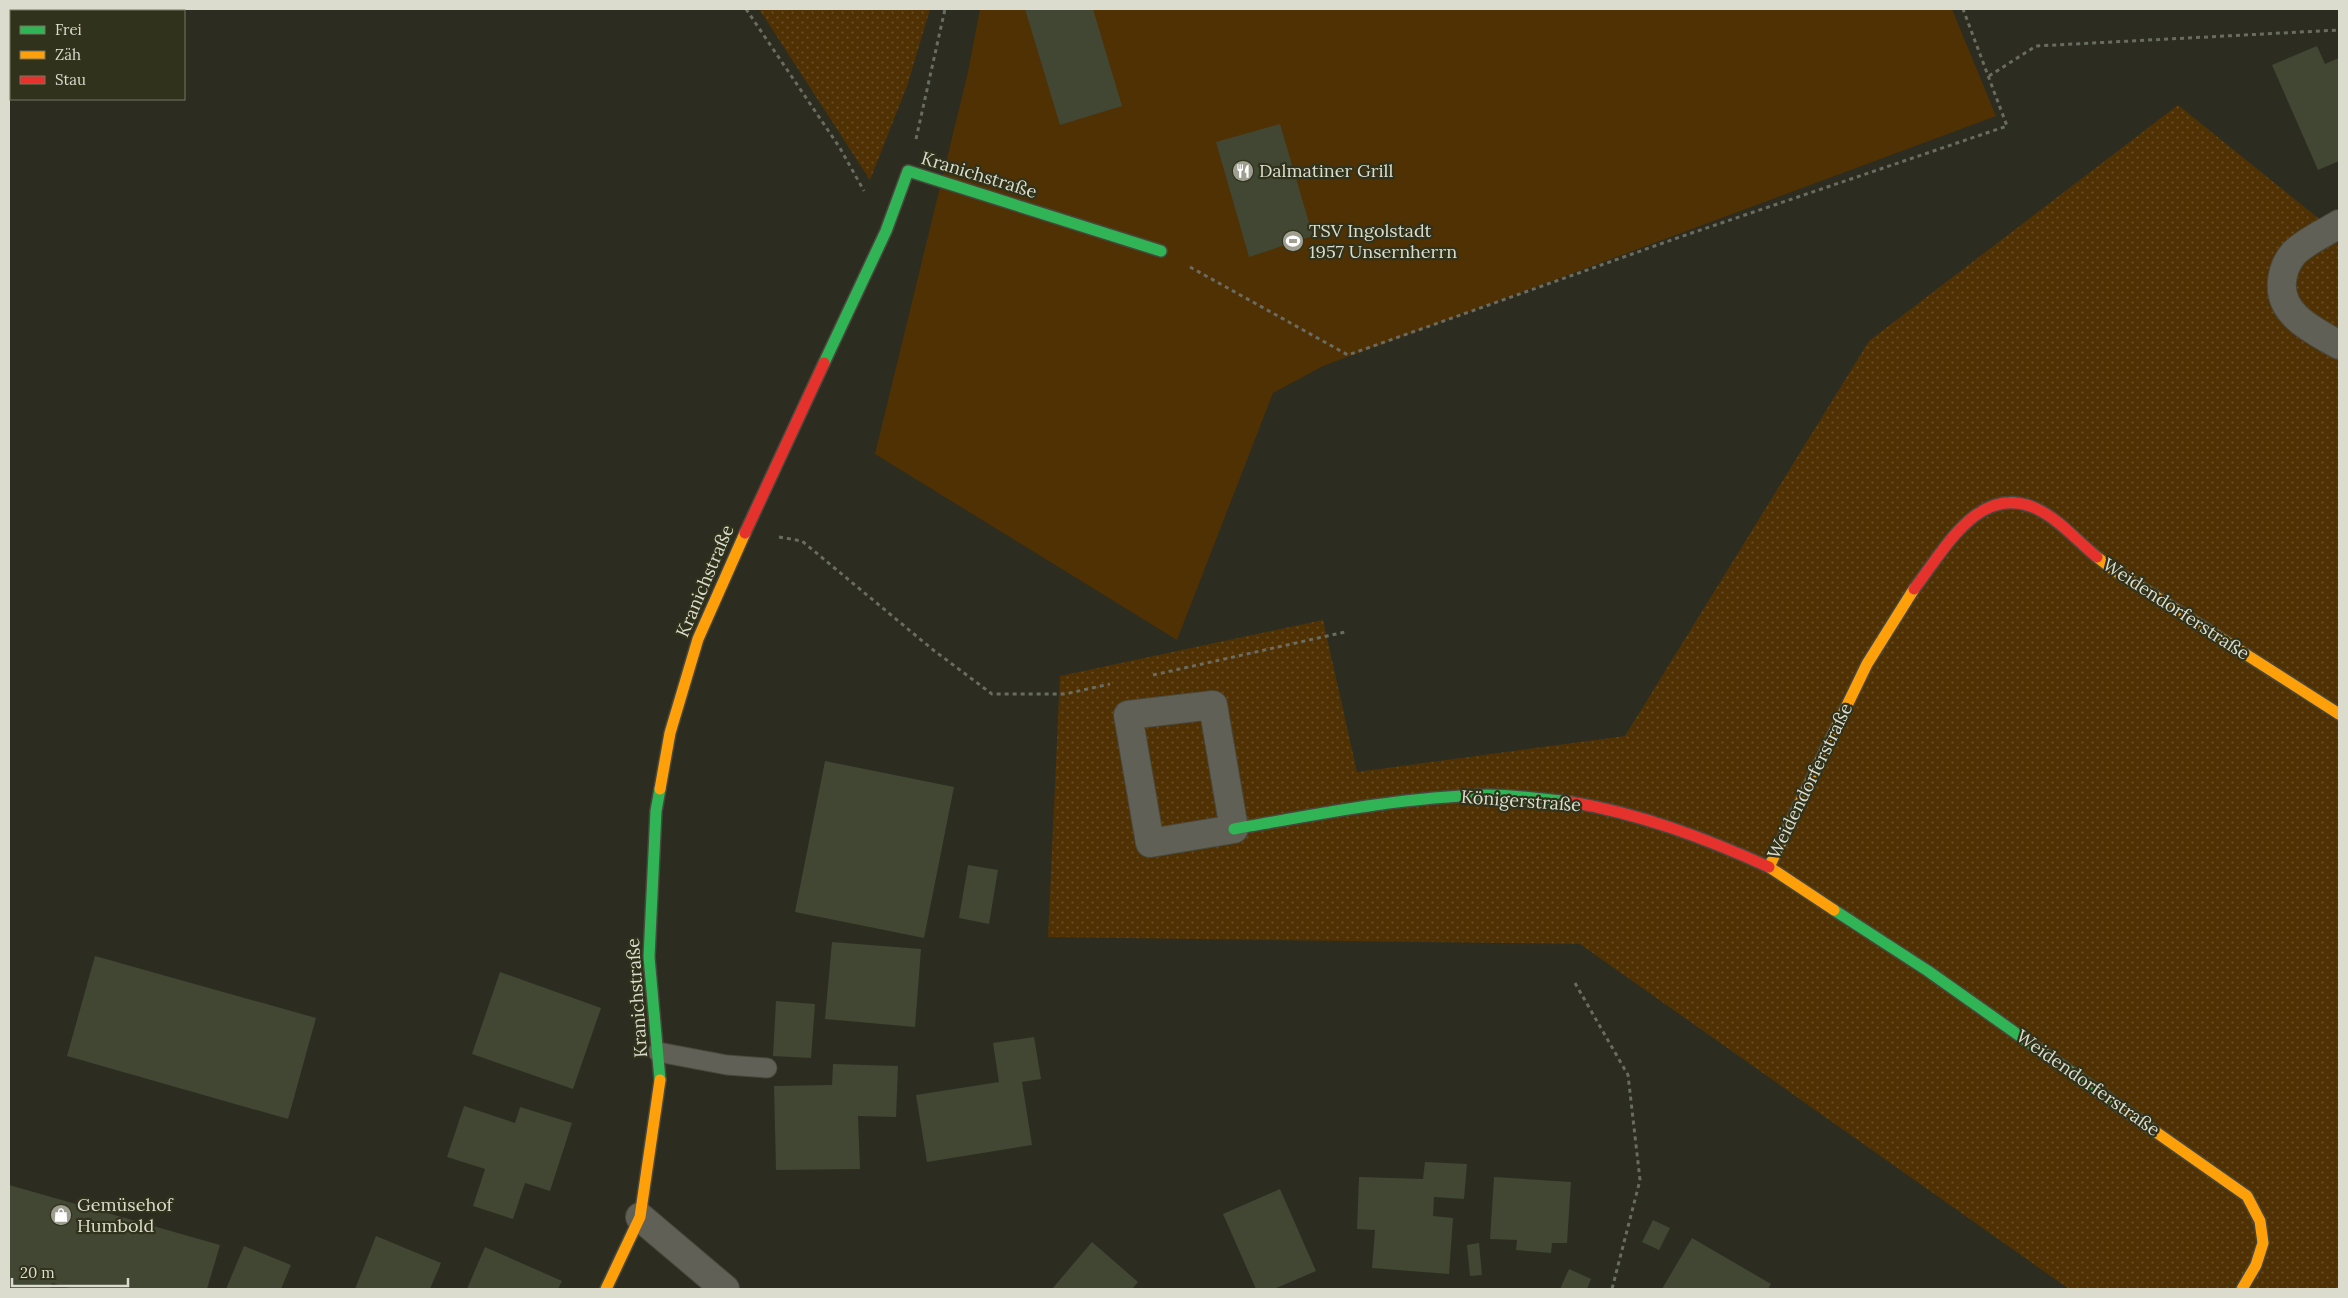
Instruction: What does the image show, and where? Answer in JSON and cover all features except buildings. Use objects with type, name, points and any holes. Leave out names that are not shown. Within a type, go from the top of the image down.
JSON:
[{"type":"street","name":"Kranichstraße","points":[[606,1289],[640,1217],[660,1082],[649,957],[656,811],[670,733],[698,639],[745,532],[886,231],[908,171],[1161,251]]},
{"type":"street","points":[[2339,224],[2302,246],[2294,254],[2283,274],[2281,286],[2288,308],[2295,317],[2339,345]]},
{"type":"street","name":"Weidendorferstraße","points":[[2242,1289],[2259,1262],[2264,1234],[2256,1208],[2248,1196],[1928,971],[1769,867],[1867,664],[1887,631],[1964,524],[1974,514],[2000,502],[2015,501],[2043,510],[2097,558],[2339,714]]},
{"type":"street","name":"Königerstraße","points":[[1234,829],[1213,705],[1128,715],[1150,843],[1234,829],[1393,802],[1448,796],[1513,796],[1559,800],[1614,809],[1667,824],[1719,843],[1769,867]]},
{"type":"street","points":[[640,1217],[724,1289]]},
{"type":"lane","points":[[658,1052],[727,1065],[768,1068]]},
{"type":"path","points":[[746,9],[840,148],[886,231]]},
{"type":"path","points":[[908,171],[945,9]]},
{"type":"path","points":[[1161,251],[1348,355],[1680,237],[2007,126],[1963,9]]},
{"type":"path","points":[[1989,76],[2036,46],[2339,30]]},
{"type":"path","points":[[745,532],[802,541],[932,649],[992,694],[1065,694],[1111,684]]},
{"type":"path","points":[[1148,676],[1345,632]]},
{"type":"path","points":[[1575,982],[1628,1075],[1640,1180],[1612,1289]]},
{"type":"shaded area","points":[[759,9],[930,9],[907,86],[870,180]]},
{"type":"shaded area","name":"TSV Ingolstadt 1957 Unsernherrn","points":[[980,9],[1952,9],[1996,116],[1323,366],[1273,393],[1177,640],[875,454],[968,72]]},
{"type":"shaded area","points":[[2178,105],[2339,235],[2339,1289],[2069,1289],[1580,944],[1048,937],[1060,676],[1323,620],[1357,772],[1625,736],[1869,341]]},
{"type":"traffic: fast","points":[[824,363],[886,231],[908,171],[1161,251]]},
{"type":"traffic: fast","points":[[660,789],[656,811],[649,957],[660,1080]]},
{"type":"traffic: fast","points":[[1234,829],[1360,807],[1455,796],[1529,797],[1571,802]]},
{"type":"traffic: fast","points":[[1834,910],[1928,971],[2116,1104]]},
{"type":"traffic: slow","points":[[660,789],[670,733],[698,639],[745,533]]},
{"type":"traffic: slow","points":[[2097,557],[2111,568],[2339,714]]},
{"type":"traffic: slow","points":[[1834,910],[1769,867],[1867,664],[1914,589]]},
{"type":"traffic: slow","points":[[606,1289],[640,1217],[660,1080]]},
{"type":"traffic: slow","points":[[2116,1104],[2247,1196],[2260,1221],[2263,1243],[2256,1265],[2242,1289]]},
{"type":"traffic: jam","points":[[745,533],[824,363]]},
{"type":"traffic: jam","points":[[1914,589],[1938,555],[1967,523],[1983,511],[2000,504],[2020,503],[2041,511],[2063,526],[2097,557]]},
{"type":"traffic: jam","points":[[1571,802],[1648,820],[1721,846],[1769,867]]},
{"type":"place","name":"Dalmatiner Grill","points":[[1243,171]]},
{"type":"place","name":"TSV Ingolstadt 1957 Unsernherrn","points":[[1293,241]]},
{"type":"place","name":"Gemüsehof Humbold","points":[[61,1215]]}]
